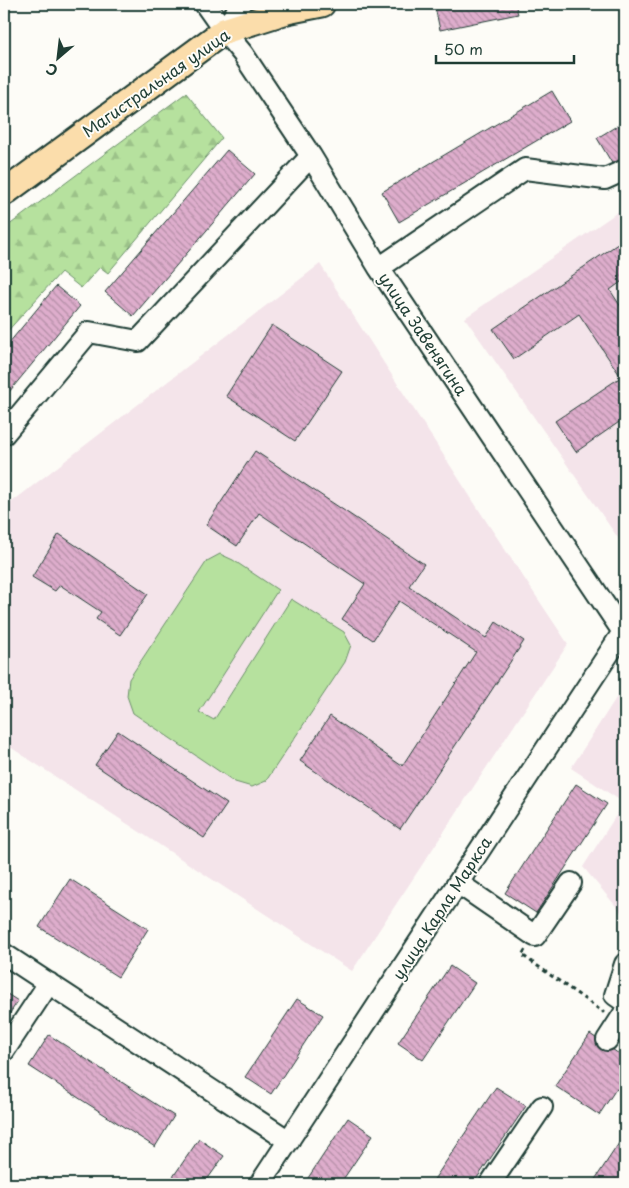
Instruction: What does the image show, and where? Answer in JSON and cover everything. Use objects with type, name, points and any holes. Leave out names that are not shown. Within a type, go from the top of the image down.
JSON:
[{"type":"main road","name":"Магистральная улица","points":[[4,193],[224,31],[287,12],[322,4]]},
{"type":"street","name":"улица Завенягина","points":[[205,4],[243,54],[311,156],[379,268],[624,633]]},
{"type":"street","points":[[224,31],[241,4]]},
{"type":"street","points":[[4,434],[88,332],[138,341],[311,156]]},
{"type":"street","points":[[379,268],[525,169],[605,179],[625,170]]},
{"type":"street","name":"улица Карла Маркса","points":[[260,1184],[624,633]]},
{"type":"street","points":[[458,883],[535,936],[571,883]]},
{"type":"street","points":[[4,954],[289,1141]]},
{"type":"street","points":[[620,998],[625,964]]},
{"type":"street","points":[[4,1051],[49,983]]},
{"type":"street","points":[[607,1040],[625,1012]]},
{"type":"street","points":[[490,1184],[542,1107]]},
{"type":"path","points":[[535,936],[522,955],[602,1012],[620,998]]},
{"type":"shaded area","points":[[625,207],[625,548],[465,318]]},
{"type":"shaded area","points":[[320,264],[568,644],[352,971],[4,743],[4,508]]},
{"type":"shaded area","points":[[625,684],[625,917],[583,867],[624,803],[571,768]]},
{"type":"green space","points":[[186,93],[222,138],[108,273],[100,267],[81,288],[61,272],[4,335],[4,229]]},
{"type":"green space","points":[[220,554],[233,560],[278,590],[199,712],[214,720],[291,599],[344,632],[351,645],[345,662],[266,781],[252,787],[235,782],[133,713],[127,696],[129,679],[207,561]]},
{"type":"building","points":[[452,4],[515,4],[518,14],[440,30],[435,7]]},
{"type":"building","points":[[552,91],[570,121],[399,222],[382,192]]},
{"type":"building","points":[[625,121],[625,164],[616,170],[597,138]]},
{"type":"building","points":[[227,150],[255,174],[133,316],[105,292]]},
{"type":"building","points":[[625,239],[625,279],[610,290],[625,313],[625,418],[576,452],[555,421],[621,377],[579,314],[514,359],[493,329]]},
{"type":"building","points":[[56,286],[80,306],[4,398],[4,349]]},
{"type":"building","points":[[272,325],[342,371],[295,441],[226,396]]},
{"type":"building","points":[[255,451],[424,564],[409,586],[486,638],[496,622],[524,641],[400,829],[300,761],[330,716],[402,766],[476,652],[399,601],[373,640],[342,619],[365,584],[259,513],[237,546],[206,525]]},
{"type":"building","points":[[59,534],[148,594],[120,635],[96,619],[101,612],[60,585],[55,591],[32,577]]},
{"type":"building","points":[[118,731],[227,804],[204,838],[95,765]]},
{"type":"building","points":[[576,784],[607,804],[536,913],[505,893]]},
{"type":"building","points":[[70,879],[148,929],[118,977],[39,927]]},
{"type":"building","points":[[450,966],[475,983],[423,1060],[398,1043]]},
{"type":"building","points":[[4,992],[18,1001],[4,1022]]},
{"type":"building","points":[[297,999],[323,1015],[271,1094],[245,1077]]},
{"type":"building","points":[[590,1034],[625,1058],[625,1095],[616,1089],[599,1115],[555,1086]]},
{"type":"building","points":[[49,1035],[174,1116],[155,1147],[29,1066]]},
{"type":"building","points":[[496,1087],[526,1106],[473,1184],[431,1184]]},
{"type":"building","points":[[348,1118],[373,1135],[340,1184],[304,1184]]},
{"type":"building","points":[[625,1134],[625,1184],[592,1184]]},
{"type":"building","points":[[199,1139],[224,1156],[204,1184],[168,1184]]}]
